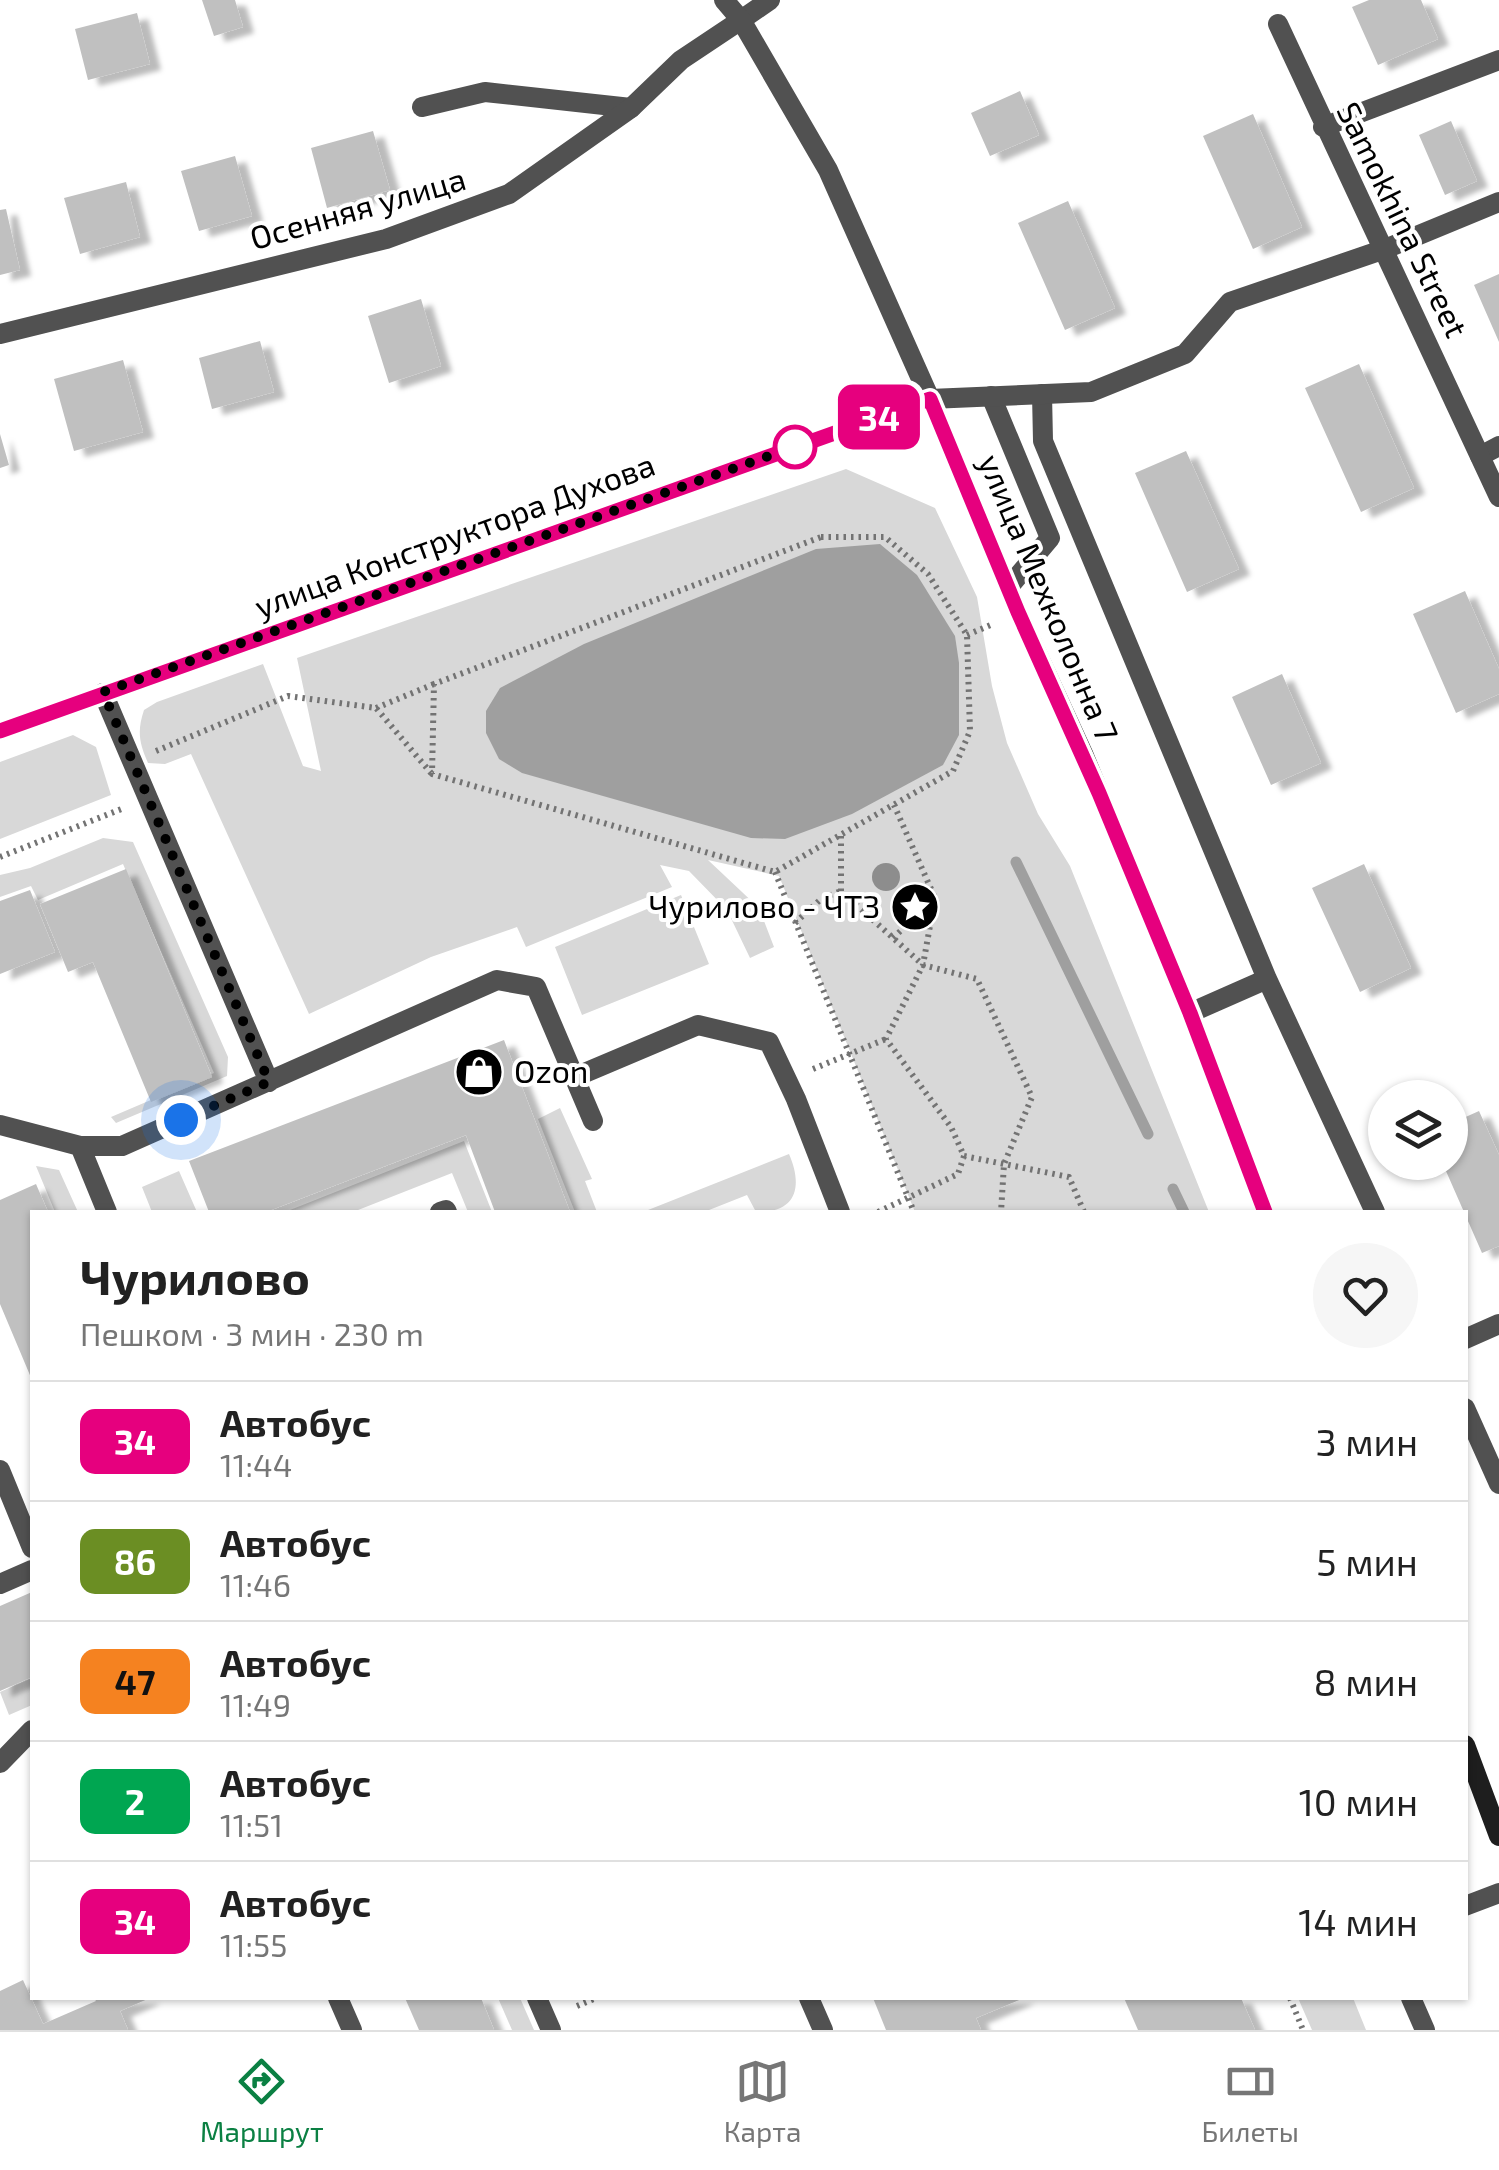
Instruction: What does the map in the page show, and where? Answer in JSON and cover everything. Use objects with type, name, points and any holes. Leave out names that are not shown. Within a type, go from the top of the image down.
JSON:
[{"type":"street","points":[[724,0],[741,20],[828,170],[930,399],[1091,392],[1185,354],[1230,302],[1385,248],[1499,202]]},
{"type":"street","name":"Осенняя улица","points":[[0,334],[386,239],[510,194],[631,108],[682,60],[770,0]]},
{"type":"street","name":"Samokhina Street","points":[[1278,24],[1324,127],[1490,451],[1499,497]]},
{"type":"street","points":[[1324,127],[1499,60]]},
{"type":"street","points":[[422,106],[485,92],[631,108]]},
{"type":"street","points":[[1042,394],[1043,441],[1267,979],[1374,1210]]},
{"type":"street","points":[[991,396],[1050,538],[1008,588]]},
{"type":"street","name":"улица Мехколонна 7","points":[[930,399],[1190,1013],[1264,1210]]},
{"type":"street","name":"улица Конструктора Духова","points":[[0,730],[930,399]]},
{"type":"street","points":[[103,692],[269,1082]]},
{"type":"street","points":[[1190,1013],[1267,979]]},
{"type":"street","points":[[0,1124],[80,1146],[122,1146],[497,980],[536,987],[593,1120]]},
{"type":"street","points":[[575,1076],[698,1025],[769,1042],[836,1210]]},
{"type":"street","points":[[80,1146],[106,1210]]},
{"type":"street","points":[[1468,1338],[1499,1324]]},
{"type":"street","points":[[1468,1415],[1499,1484]]},
{"type":"street","points":[[0,1470],[30,1543]]},
{"type":"street","points":[[0,1584],[30,1571]]},
{"type":"street","points":[[0,1762],[30,1732]]},
{"type":"street","points":[[1468,1753],[1499,1836]]},
{"type":"street","points":[[1468,1905],[1499,1892]]},
{"type":"street","points":[[339,2000],[352,2030]]},
{"type":"street","points":[[538,2000],[551,2030]]},
{"type":"street","points":[[810,2000],[823,2030]]},
{"type":"street","points":[[1412,2000],[1425,2030]]},
{"type":"path","points":[[132,760],[288,696],[376,708],[822,537],[885,537],[928,574],[967,635],[970,731],[953,771],[775,872],[432,774],[376,708]]},
{"type":"path","points":[[967,635],[994,624]]},
{"type":"path","points":[[432,774],[434,684]]},
{"type":"path","points":[[0,857],[148,798]]},
{"type":"path","points":[[787,1095],[850,1054],[886,1039],[923,965],[935,898],[894,805]]},
{"type":"path","points":[[840,835],[840,891],[923,965],[977,979],[1032,1097],[1004,1164],[1001,1210]]},
{"type":"path","points":[[775,872],[913,1210]]},
{"type":"path","points":[[796,923],[822,899],[840,891]]},
{"type":"path","points":[[892,938],[935,898]]},
{"type":"path","points":[[882,1210],[958,1174],[964,1156],[951,1127],[886,1039]]},
{"type":"path","points":[[964,1156],[1069,1177],[1083,1210]]},
{"type":"path","points":[[578,2006],[592,2000]]},
{"type":"path","points":[[1291,2000],[1304,2030]]},
{"type":"shaded area","points":[[846,469],[935,508],[977,597],[992,686],[1007,743],[1038,814],[1070,866],[1208,1210],[914,1210],[779,876],[708,860],[759,908],[774,947],[750,958],[727,910],[689,871],[660,865],[672,887],[526,947],[517,927],[431,957],[309,1014],[191,754],[165,764],[148,763],[140,731],[144,710],[157,702],[263,664],[303,766],[321,771],[297,658]]},
{"type":"shaded area","points":[[880,544],[917,575],[955,636],[959,735],[943,765],[852,814],[785,839],[751,838],[522,773],[499,759],[486,733],[486,711],[500,688],[584,644],[816,549]]},
{"type":"shaded area","points":[[73,735],[96,747],[111,795],[0,839],[0,762]]},
{"type":"shaded area","points":[[103,838],[133,842],[228,1057],[227,1076],[116,1123],[111,1117],[214,1073],[123,864],[38,900],[31,886],[0,897],[0,875],[30,868]]},
{"type":"shaded area","points":[[681,895],[709,964],[582,1015],[555,947]]},
{"type":"shaded area","points":[[560,1108],[592,1179],[585,1181],[596,1210],[574,1210],[538,1119]]},
{"type":"shaded area","points":[[464,1141],[491,1210],[467,1210],[452,1173],[358,1210],[290,1210]]},
{"type":"shaded area","points":[[789,1154],[796,1187],[788,1203],[780,1208],[755,1210],[747,1195],[709,1210],[648,1210]]},
{"type":"shaded area","points":[[36,1166],[59,1170],[77,1210],[54,1210]]},
{"type":"shaded area","points":[[179,1171],[196,1210],[151,1210],[142,1187]]},
{"type":"shaded area","points":[[30,1679],[30,1706],[9,1715],[0,1692]]},
{"type":"shaded area","points":[[499,2000],[521,2000],[534,2030],[512,2030]]},
{"type":"shaded area","points":[[1299,2000],[1354,2000],[1366,2030],[1312,2030]]},
{"type":"building","points":[[202,0],[235,0],[243,27],[214,36]]},
{"type":"building","points":[[1369,0],[1421,0],[1438,39],[1378,65],[1352,7]]},
{"type":"building","points":[[137,13],[150,64],[88,80],[75,29]]},
{"type":"building","points":[[1020,91],[1039,135],[990,156],[971,113]]},
{"type":"building","points":[[1253,114],[1302,227],[1253,249],[1203,136]]},
{"type":"building","points":[[1451,121],[1477,181],[1445,195],[1419,135]]},
{"type":"building","points":[[373,131],[390,190],[327,208],[311,148]]},
{"type":"building","points":[[235,156],[252,216],[199,231],[181,171]]},
{"type":"building","points":[[126,182],[140,237],[80,254],[64,198]]},
{"type":"building","points":[[1068,201],[1115,308],[1065,330],[1018,223]]},
{"type":"building","points":[[6,209],[20,270],[0,275],[0,210]]},
{"type":"building","points":[[1499,274],[1499,342],[1474,285]]},
{"type":"building","points":[[421,299],[441,366],[389,383],[368,316]]},
{"type":"building","points":[[260,341],[274,392],[212,409],[199,358]]},
{"type":"building","points":[[123,360],[143,432],[74,451],[54,379]]},
{"type":"building","points":[[1359,364],[1414,488],[1361,512],[1305,388]]},
{"type":"building","points":[[0,434],[9,465],[0,468]]},
{"type":"building","points":[[1186,451],[1239,569],[1187,592],[1135,473]]},
{"type":"building","points":[[1465,591],[1499,669],[1499,694],[1456,713],[1413,614]]},
{"type":"building","points":[[1282,674],[1321,763],[1271,785],[1232,697]]},
{"type":"building","points":[[1364,864],[1411,968],[1360,992],[1312,888]]},
{"type":"building","points":[[126,869],[212,1077],[151,1102],[93,962],[68,972],[40,904]]},
{"type":"building","points":[[30,890],[55,952],[0,974],[0,901]]},
{"type":"building","points":[[504,1040],[569,1210],[494,1210],[466,1135],[271,1210],[208,1210],[189,1161]]},
{"type":"building","points":[[1479,1111],[1499,1155],[1499,1246],[1482,1253],[1468,1221],[1468,1210],[1463,1210],[1450,1180],[1468,1180],[1468,1116]]},
{"type":"building","points":[[36,1184],[47,1210],[30,1210],[30,1375],[0,1304],[0,1200]]},
{"type":"building","points":[[30,1593],[30,1678],[0,1691],[0,1606]]},
{"type":"building","points":[[23,1980],[43,2024],[95,2000],[145,2000],[120,2011],[128,2030],[0,2030],[0,1991]]},
{"type":"building","points":[[406,2000],[482,2000],[494,2030],[419,2030]]},
{"type":"building","points":[[874,2000],[1019,2000],[976,2018],[981,2030],[886,2030]]},
{"type":"building","points":[[1125,2000],[1242,2000],[1255,2030],[1138,2030]]},
{"type":"waterway","points":[[1016,862],[1148,1134]]},
{"type":"waterway","points":[[1173,1189],[1183,1210]]},
{"type":"bus line","name":"34","points":[[0,731],[930,399],[1190,1013],[1264,1210]]},
{"type":"place","name":"Чурилово - ЧТЗ","points":[[915,907]]},
{"type":"place","name":"Ozon","points":[[479,1072]]},
{"type":"route","points":[[181,1120],[269,1082],[103,692],[800,445],[795,447]]}]
